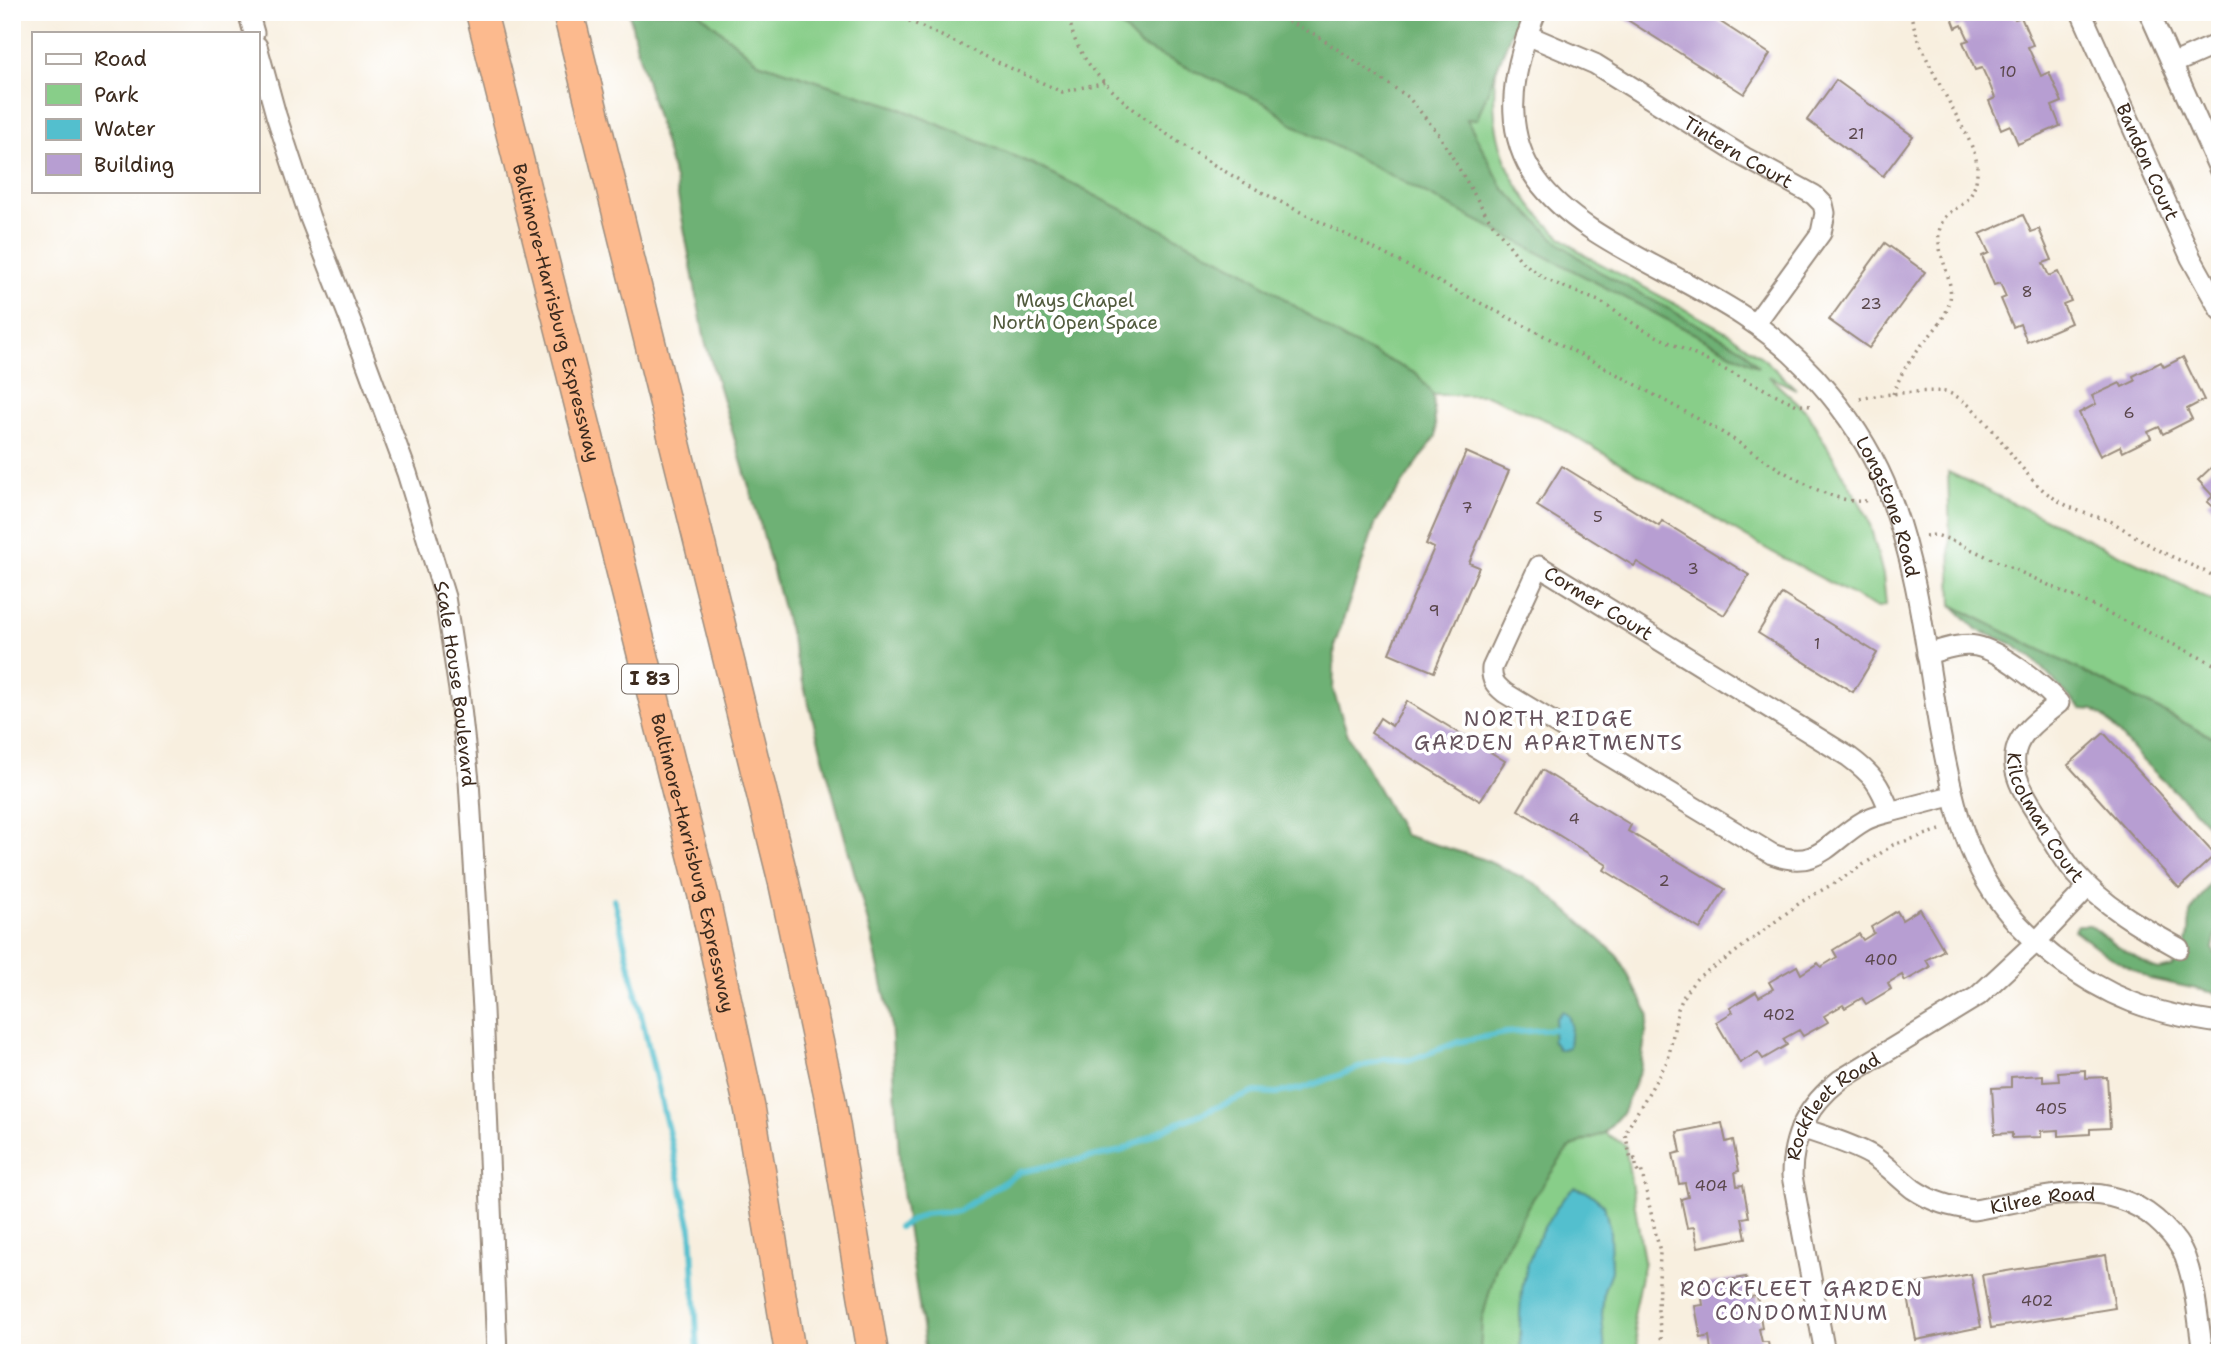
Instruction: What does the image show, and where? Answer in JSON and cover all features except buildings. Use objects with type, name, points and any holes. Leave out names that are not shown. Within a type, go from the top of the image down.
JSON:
[{"type":"highway","name":"Baltimore-Harrisburg Expressway","points":[[481,12],[705,902],[750,1110],[790,1353]]},
{"type":"highway","points":[[568,12],[784,883],[830,1098],[873,1353]]},
{"type":"street","points":[[248,12],[254,32]]},
{"type":"street","name":"Longstone Road","points":[[1536,12],[1514,82],[1513,112],[1518,144],[1528,168],[1545,191],[1569,215],[1594,233],[1721,302],[1780,342],[1811,371],[1868,451],[1889,493],[1905,539],[1951,796],[1966,842],[2004,909],[2036,942],[2073,971],[2107,992],[2143,1008],[2220,1023]]},
{"type":"street","name":"Bandon Court","points":[[2081,12],[2191,258],[2220,310]]},
{"type":"street","points":[[2149,12],[2220,171]]},
{"type":"street","name":"Tintern Court","points":[[1527,35],[1595,65],[1744,157],[1814,195],[1823,204],[1825,223],[1821,233],[1755,324]]},
{"type":"street","points":[[2172,64],[2220,43]]},
{"type":"street","name":"Scale House Boulevard","points":[[259,53],[310,218],[407,473],[445,597],[469,781],[483,1010],[497,1353]]},
{"type":"street","name":"Cormer Court","points":[[1890,812],[1881,788],[1873,776],[1849,757],[1539,566],[1492,668],[1491,677],[1505,693],[1772,854],[1788,860],[1803,860],[1818,854],[1866,820],[1951,796]]},
{"type":"street","name":"Kilcolman Court","points":[[1927,654],[1961,646],[1977,646],[2031,676],[2059,703],[2025,734],[2017,746],[2014,761],[2023,793],[2062,855],[2088,887],[2131,921],[2179,948]]},
{"type":"street","name":"Kilcolman Court","points":[[2036,942],[2088,887]]},
{"type":"street","name":"Rockfleet Road","points":[[1825,1353],[1792,1176],[1792,1154],[1801,1128],[1811,1109],[1825,1092],[1840,1080],[1978,996],[2036,942]]},
{"type":"street","name":"Kilree Road","points":[[1801,1128],[1871,1155],[1913,1189],[1936,1202],[1954,1207],[1974,1210],[2094,1192],[2137,1205],[2172,1235],[2184,1255],[2192,1283],[2203,1353]]},
{"type":"path","points":[[890,12],[1062,92],[1106,82]]},
{"type":"path","points":[[1269,12],[1316,35],[1408,97],[1438,133],[1487,216],[1521,262],[1547,280],[1601,302],[1642,329],[1797,405],[1840,409]]},
{"type":"path","points":[[1893,394],[1901,374],[1924,341],[1936,330],[1950,301],[1951,288],[1939,240],[1940,225],[1950,212],[1964,203],[1972,193],[1977,177],[1972,147],[1930,67],[1915,33],[1910,12]]},
{"type":"path","points":[[1069,14],[1075,42],[1084,60],[1153,124],[1214,165],[1569,349],[1719,431],[1810,487],[1846,500],[1860,502],[1869,499]]},
{"type":"path","points":[[1860,399],[1873,395],[1938,390],[1950,393],[1964,401],[2004,443],[2038,486],[2056,501],[2110,521],[2164,553],[2196,565],[2220,580]]},
{"type":"path","points":[[1925,536],[1936,535],[1951,540],[2220,667]]},
{"type":"path","points":[[1663,1353],[1658,1311],[1660,1252],[1642,1169],[1637,1171],[1635,1159],[1631,1160],[1625,1133],[1668,1060],[1678,1009],[1685,993],[1698,977],[1801,902],[1893,845],[1940,830]]},
{"type":"green space","points":[[629,12],[698,12],[758,62],[894,106],[1033,164],[1244,271],[1340,337],[1417,374],[1433,395],[1436,436],[1376,522],[1335,644],[1333,690],[1348,735],[1404,835],[1483,859],[1537,884],[1617,955],[1649,1014],[1640,1070],[1623,1112],[1603,1134],[1568,1149],[1528,1206],[1497,1264],[1482,1320],[1480,1353],[926,1353],[901,1186],[891,1022],[871,934],[759,520],[705,341],[675,180]]},
{"type":"green space","name":"Mays Chapel North Open Space","points":[[698,12],[1514,12],[1498,58],[1494,89],[1495,118],[1510,171],[1524,195],[1541,217],[1586,256],[1729,333],[1764,359],[1796,389],[1768,376],[1807,412],[1868,517],[1883,575],[1886,605],[1877,608],[1772,552],[1548,421],[1486,395],[1433,395],[1417,374],[1184,853],[1563,1109],[1625,1145],[1644,1261],[1633,1316],[1639,1353],[961,1353],[1071,1075],[720,31]]},
{"type":"green space","points":[[1107,12],[1519,12],[1477,119],[1467,119],[1503,188],[1559,243],[1598,271],[1743,349],[1758,367],[1292,124],[1267,104],[1140,46]]},
{"type":"green space","points":[[1948,472],[2220,605],[2220,741],[1952,605]]},
{"type":"green space","points":[[1952,605],[2220,741],[2220,838],[2141,759],[2105,718],[2094,710],[2081,709],[2032,658],[2010,643],[1977,630]]},
{"type":"green space","points":[[2220,864],[2220,919],[2213,949],[2218,959],[2220,957],[2220,994],[2150,979],[2107,955],[2074,930],[2077,925],[2090,925],[2117,946],[2153,968],[2159,970],[2172,967],[2186,946],[2190,913],[2216,875]]},
{"type":"water","points":[[1562,1011],[1568,1015],[1571,1025],[1569,1047],[1559,1050],[1552,1040],[1556,1018]]},
{"type":"water","points":[[1575,1188],[1588,1192],[1604,1205],[1610,1230],[1611,1271],[1604,1290],[1602,1315],[1605,1353],[1521,1353],[1521,1297],[1528,1262],[1543,1229],[1563,1199]]},
{"type":"waterway","points":[[614,899],[691,1228],[698,1353]]},
{"type":"waterway","points":[[899,1227],[924,1214],[958,1211],[1020,1172],[1121,1151],[1168,1127],[1255,1092],[1276,1093],[1301,1089],[1383,1059],[1411,1060],[1458,1042],[1505,1033],[1554,1029]]},
{"type":"district","name":"NORTH RIDGE GARDEN APARTMENTS","points":[[1549,731]]},
{"type":"district","name":"ROCKFLEET GARDEN CONDOMINUM","points":[[1802,1301]]}]
